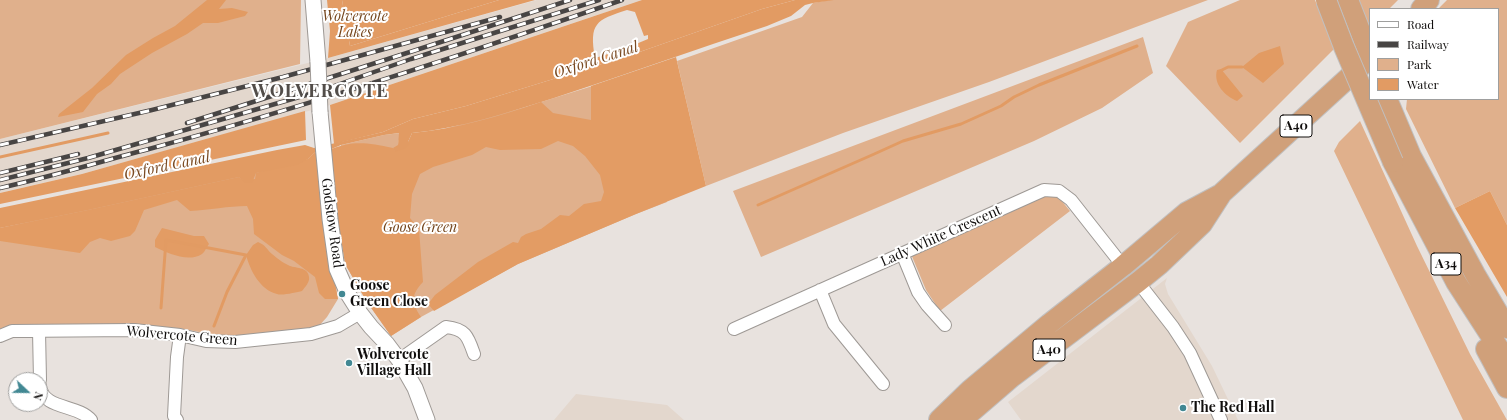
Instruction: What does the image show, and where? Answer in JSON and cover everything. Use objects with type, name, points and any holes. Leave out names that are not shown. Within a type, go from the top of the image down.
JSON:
[{"type":"highway","name":"A34","points":[[1326,0],[1344,47],[1369,95]]},
{"type":"highway","points":[[1348,0],[1369,54]]},
{"type":"highway","points":[[1421,8],[1429,0]]},
{"type":"highway","name":"A40","points":[[938,420],[986,376],[1187,212],[1222,193],[1369,58]]},
{"type":"highway","name":"A34","points":[[1371,100],[1402,159],[1456,282],[1507,361]]},
{"type":"highway","name":"A34","points":[[1387,100],[1402,159],[1475,274],[1507,328]]},
{"type":"highway","name":"A40","points":[[962,420],[1012,377],[1138,282],[1159,264],[1202,224],[1222,193]]},
{"type":"highway","points":[[1475,274],[1507,313]]},
{"type":"highway","points":[[1456,282],[1487,350],[1507,388]]},
{"type":"street","name":"Godstow Road","points":[[313,0],[325,169],[337,269],[348,294],[360,313],[399,360],[415,388],[427,420]]},
{"type":"street","name":"Lady White Crescent","points":[[734,329],[1044,190],[1059,191],[1071,200],[1122,266]]},
{"type":"street","points":[[902,253],[918,292],[927,305],[945,325]]},
{"type":"street","points":[[1122,266],[1138,282],[1173,327],[1190,353],[1221,420]]},
{"type":"street","points":[[820,290],[834,324],[883,384]]},
{"type":"street","name":"Wolvercote Green","points":[[0,336],[12,331],[134,330],[180,335],[206,341],[235,342],[311,334],[338,326],[360,313]]},
{"type":"street","points":[[399,360],[446,327],[455,328],[465,333],[474,354]]},
{"type":"street","points":[[39,331],[40,372]]},
{"type":"street","points":[[176,418],[177,357],[180,335]]},
{"type":"street","points":[[48,399],[54,403],[87,415],[91,420]]},
{"type":"shaded area","points":[[327,0],[342,0],[350,46],[499,0],[535,0],[328,58],[330,31]]},
{"type":"shaded area","points":[[537,0],[642,0],[330,105],[82,174],[0,193],[0,139],[328,58]]},
{"type":"shaded area","points":[[642,0],[795,0],[762,9],[631,55],[466,106],[413,119],[383,132],[334,144],[330,105]],"holes":[[[627,10],[635,12],[644,36],[648,35],[648,39],[624,49],[595,58],[593,37],[594,30],[597,25],[602,20],[616,13]]]},
{"type":"shaded area","name":"Goose Green","points":[[676,57],[706,186],[518,264],[434,311],[428,304],[435,295],[478,262],[513,242],[518,243],[521,237],[541,229],[560,215],[569,216],[584,204],[601,201],[604,192],[600,175],[585,156],[573,146],[558,141],[541,149],[500,150],[486,147],[472,155],[433,167],[420,174],[412,194],[410,218],[419,229],[423,282],[414,295],[414,303],[421,317],[391,336],[367,302],[345,264],[330,171],[329,150],[346,145],[361,143],[393,148],[395,151],[408,142],[412,133],[478,121],[541,102],[553,113],[591,120],[591,86]]},
{"type":"shaded area","points":[[305,111],[306,140],[0,204],[0,193],[82,174]]},
{"type":"shaded area","points":[[314,153],[321,154],[332,267],[338,299],[325,299],[319,293],[315,277],[254,234],[253,219],[247,206],[190,211],[177,200],[144,210],[135,231],[130,236],[111,241],[100,238],[90,242],[80,253],[0,241],[0,228],[239,177],[243,180],[255,179],[256,173],[308,159]]},
{"type":"shaded area","points":[[1490,191],[1507,225],[1507,297],[1455,208]]},
{"type":"shaded area","points":[[162,228],[194,236],[204,236],[209,244],[202,254],[196,257],[191,258],[172,254],[155,247],[155,240]]},
{"type":"shaded area","points":[[1167,278],[1165,284],[1168,294],[1212,366],[1238,420],[1021,420],[1008,402]]},
{"type":"shaded area","points":[[576,394],[667,405],[684,420],[554,420]]},
{"type":"green space","points":[[0,0],[301,0],[300,64],[0,139]]},
{"type":"green space","points":[[829,0],[1208,0],[989,82],[843,133],[706,186],[677,61],[802,17],[813,3]]},
{"type":"green space","points":[[1240,0],[1315,0],[1334,49],[1240,143],[1166,66],[1188,22]]},
{"type":"green space","points":[[1354,0],[1398,0],[1390,8],[1369,8],[1369,29],[1366,31]]},
{"type":"green space","points":[[1447,0],[1507,0],[1507,225],[1490,191],[1455,208],[1406,109],[1407,100],[1499,100],[1499,8],[1439,8]]},
{"type":"green space","points":[[1143,37],[1153,73],[1102,108],[1034,141],[761,257],[733,191]]},
{"type":"green space","name":"Goose Green","points":[[618,78],[667,202],[518,264],[421,317],[391,336],[367,302],[345,264],[341,145],[384,135],[400,133],[398,145],[440,130],[522,108]]},
{"type":"green space","points":[[1360,121],[1417,246],[1470,354],[1507,420],[1463,420],[1334,151],[1339,142]]},
{"type":"green space","points":[[314,153],[321,154],[332,267],[338,299],[327,317],[318,327],[256,337],[210,334],[178,328],[137,327],[0,333],[0,228],[308,159]]},
{"type":"green space","points":[[1046,193],[1057,195],[1070,211],[940,311],[926,290],[911,254]]},
{"type":"water","points":[[207,0],[226,0],[219,9],[232,8],[248,12],[245,16],[218,23],[203,23],[120,74],[111,84],[97,94],[83,112],[58,117],[59,114],[92,88],[126,55],[175,26]]},
{"type":"water","name":"Wolvercote Lakes","points":[[342,0],[499,0],[350,46]]},
{"type":"water","points":[[795,0],[834,0],[805,5],[791,16],[767,26],[536,104],[466,124],[412,133],[408,142],[410,144],[406,148],[395,152],[393,148],[398,145],[399,133],[341,145],[329,150],[314,153],[308,159],[297,165],[256,173],[252,183],[246,183],[239,177],[0,228],[0,208],[277,150],[305,145],[314,148],[383,132],[413,119],[466,106],[631,55],[762,9]]},
{"type":"water","points":[[1280,46],[1284,64],[1263,83],[1242,67],[1259,53]]},
{"type":"water","points":[[1221,69],[1243,96],[1237,101],[1224,93],[1218,85],[1216,75],[1217,70]]},
{"type":"water","points":[[258,242],[284,263],[304,269],[308,273],[309,281],[302,291],[290,294],[279,294],[271,292],[261,284],[253,273],[246,255],[253,245]]},
{"type":"waterway","points":[[758,205],[903,141],[961,124],[1001,106],[1014,97],[1039,85],[1137,46]]},
{"type":"waterway","points":[[1222,70],[1228,67],[1242,67]]},
{"type":"waterway","points":[[0,157],[108,133]]},
{"type":"waterway","points":[[161,308],[166,240],[246,255],[227,292],[214,326]]},
{"type":"railway","points":[[187,123],[570,0]]},
{"type":"railway","points":[[0,180],[88,158],[320,91],[411,59],[599,0]]},
{"type":"railway","points":[[0,188],[149,149],[268,115],[445,60],[622,0]]},
{"type":"railway","points":[[0,145],[152,110],[283,77],[500,17]]},
{"type":"railway","points":[[0,173],[78,154]]},
{"type":"place","name":"Goose Green Close","points":[[342,294]]},
{"type":"place","name":"Wolvercote Village Hall","points":[[349,363]]},
{"type":"place","name":"The Red Hall","points":[[1183,408]]},
{"type":"district","name":"WOLVERCOTE","points":[[320,91]]},
{"type":"water label","name":"Oxford Canal","points":[[596,60]]},
{"type":"water label","name":"Oxford Canal","points":[[167,166]]}]
